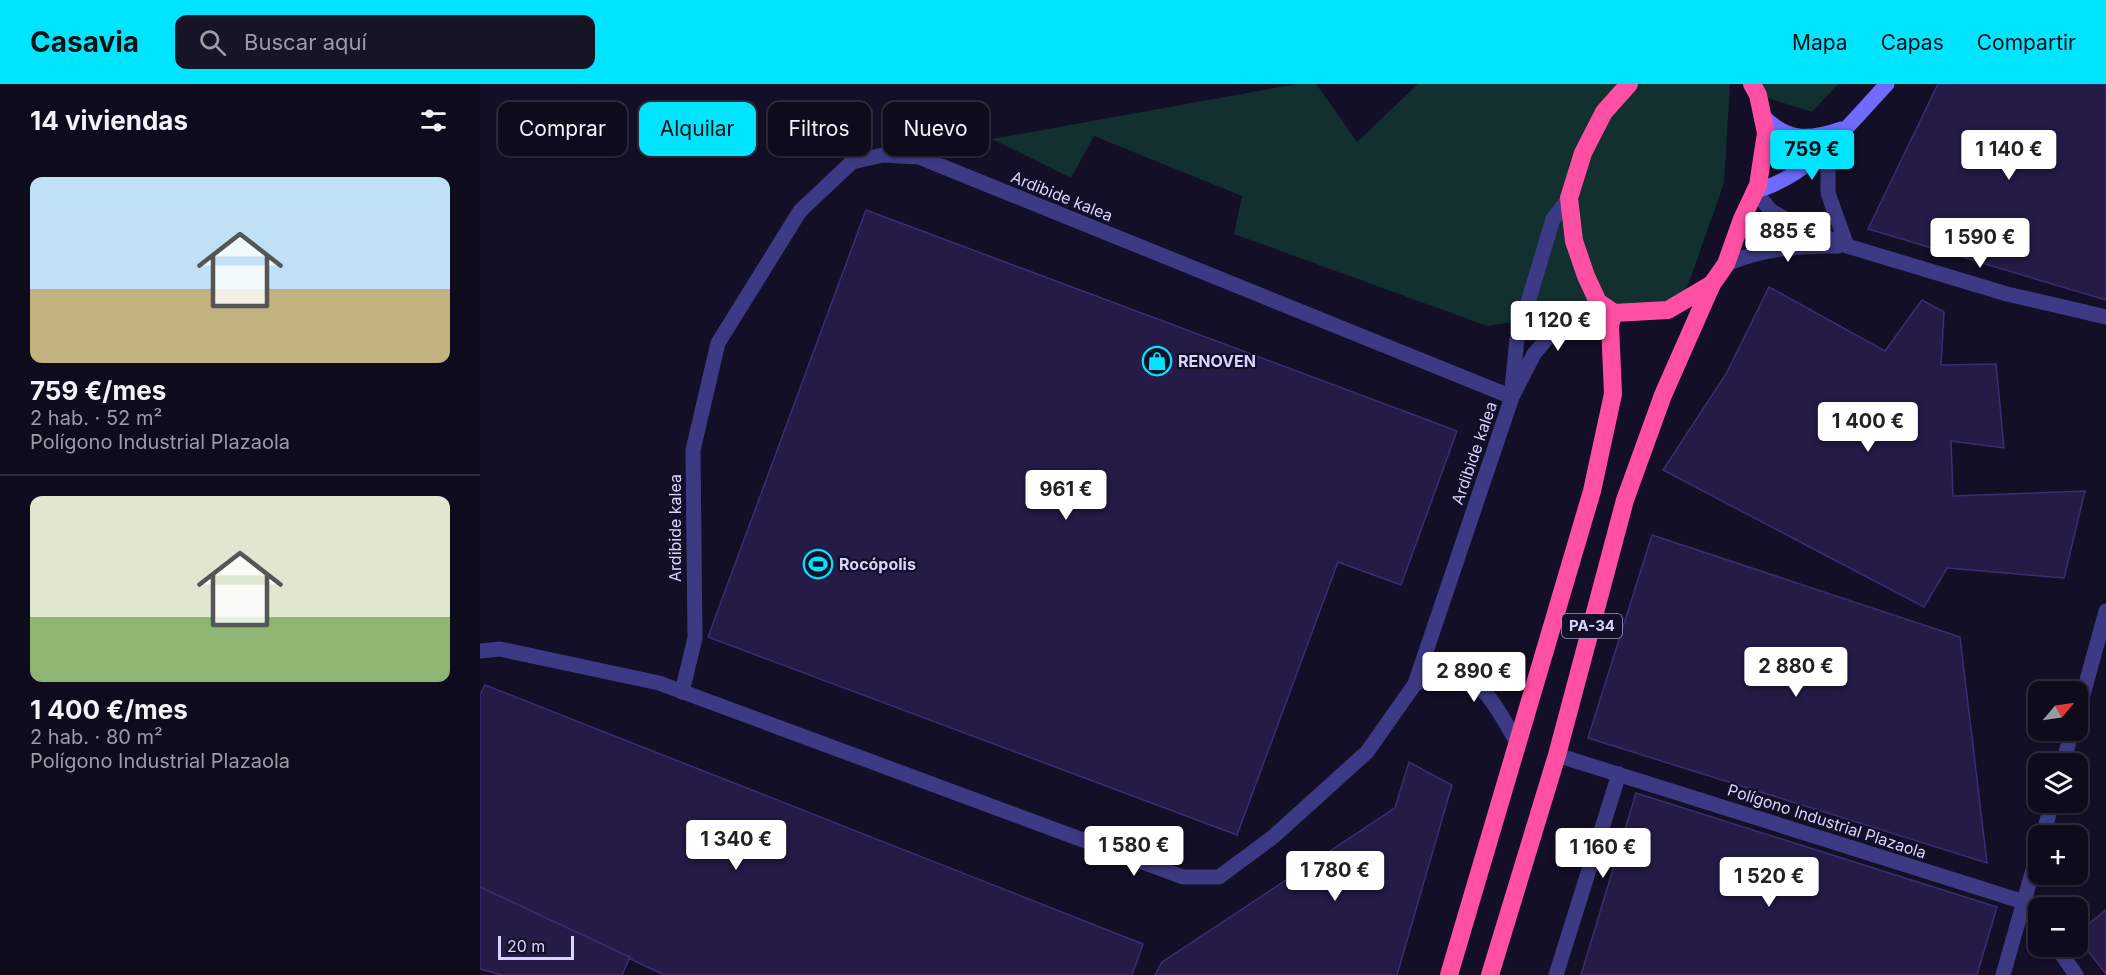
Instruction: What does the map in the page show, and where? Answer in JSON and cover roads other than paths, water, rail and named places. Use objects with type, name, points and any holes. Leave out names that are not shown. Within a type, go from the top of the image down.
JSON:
[{"type":"highway","points":[[1614,313],[1598,302],[1574,241],[1569,198],[1583,153],[1604,112],[1629,84]]},
{"type":"highway","name":"PA-34","points":[[1490,975],[1557,754],[1625,500],[1663,395],[1712,284],[1726,264],[1755,192],[1766,133],[1756,88]]},
{"type":"highway","name":"PA-34","points":[[1449,975],[1592,491],[1613,394],[1610,325],[1614,313],[1668,310],[1712,284]]},
{"type":"street","points":[[1887,84],[1814,159],[1775,186],[1755,192],[1771,211],[1797,225],[1847,246],[2007,294],[2106,317]]},
{"type":"street","points":[[1762,115],[1777,130],[1803,136],[1817,138],[1844,129]]},
{"type":"street","points":[[1828,145],[1828,193],[1847,246]]},
{"type":"street","name":"Ardibide kalea","points":[[480,651],[500,649],[658,683],[682,692],[1182,877],[1219,877],[1273,837],[1367,752],[1415,684],[1512,397],[919,158],[883,155],[852,162],[800,211],[718,343],[693,450],[695,638],[682,692]]},
{"type":"street","points":[[1512,397],[1517,339],[1553,219],[1569,198]]},
{"type":"street","points":[[1726,264],[1752,254],[1791,246],[1847,246]]},
{"type":"street","points":[[1512,397],[1534,354],[1551,334],[1598,302]]},
{"type":"street","points":[[2087,681],[2106,611]]},
{"type":"street","points":[[1415,684],[1434,675],[1470,678],[1489,694],[1518,744]]},
{"type":"street","name":"Polígono Industrial Plazaola","points":[[1557,754],[2024,902]]},
{"type":"street","points":[[1556,975],[1619,774]]},
{"type":"street","points":[[2003,975],[2029,885]]},
{"type":"street","points":[[2024,902],[2028,908]]},
{"type":"street","points":[[2064,957],[2076,975]]},
{"type":"place","name":"RENOVEN","points":[[1157,361]]},
{"type":"place","name":"Rocópolis","points":[[818,564]]}]
